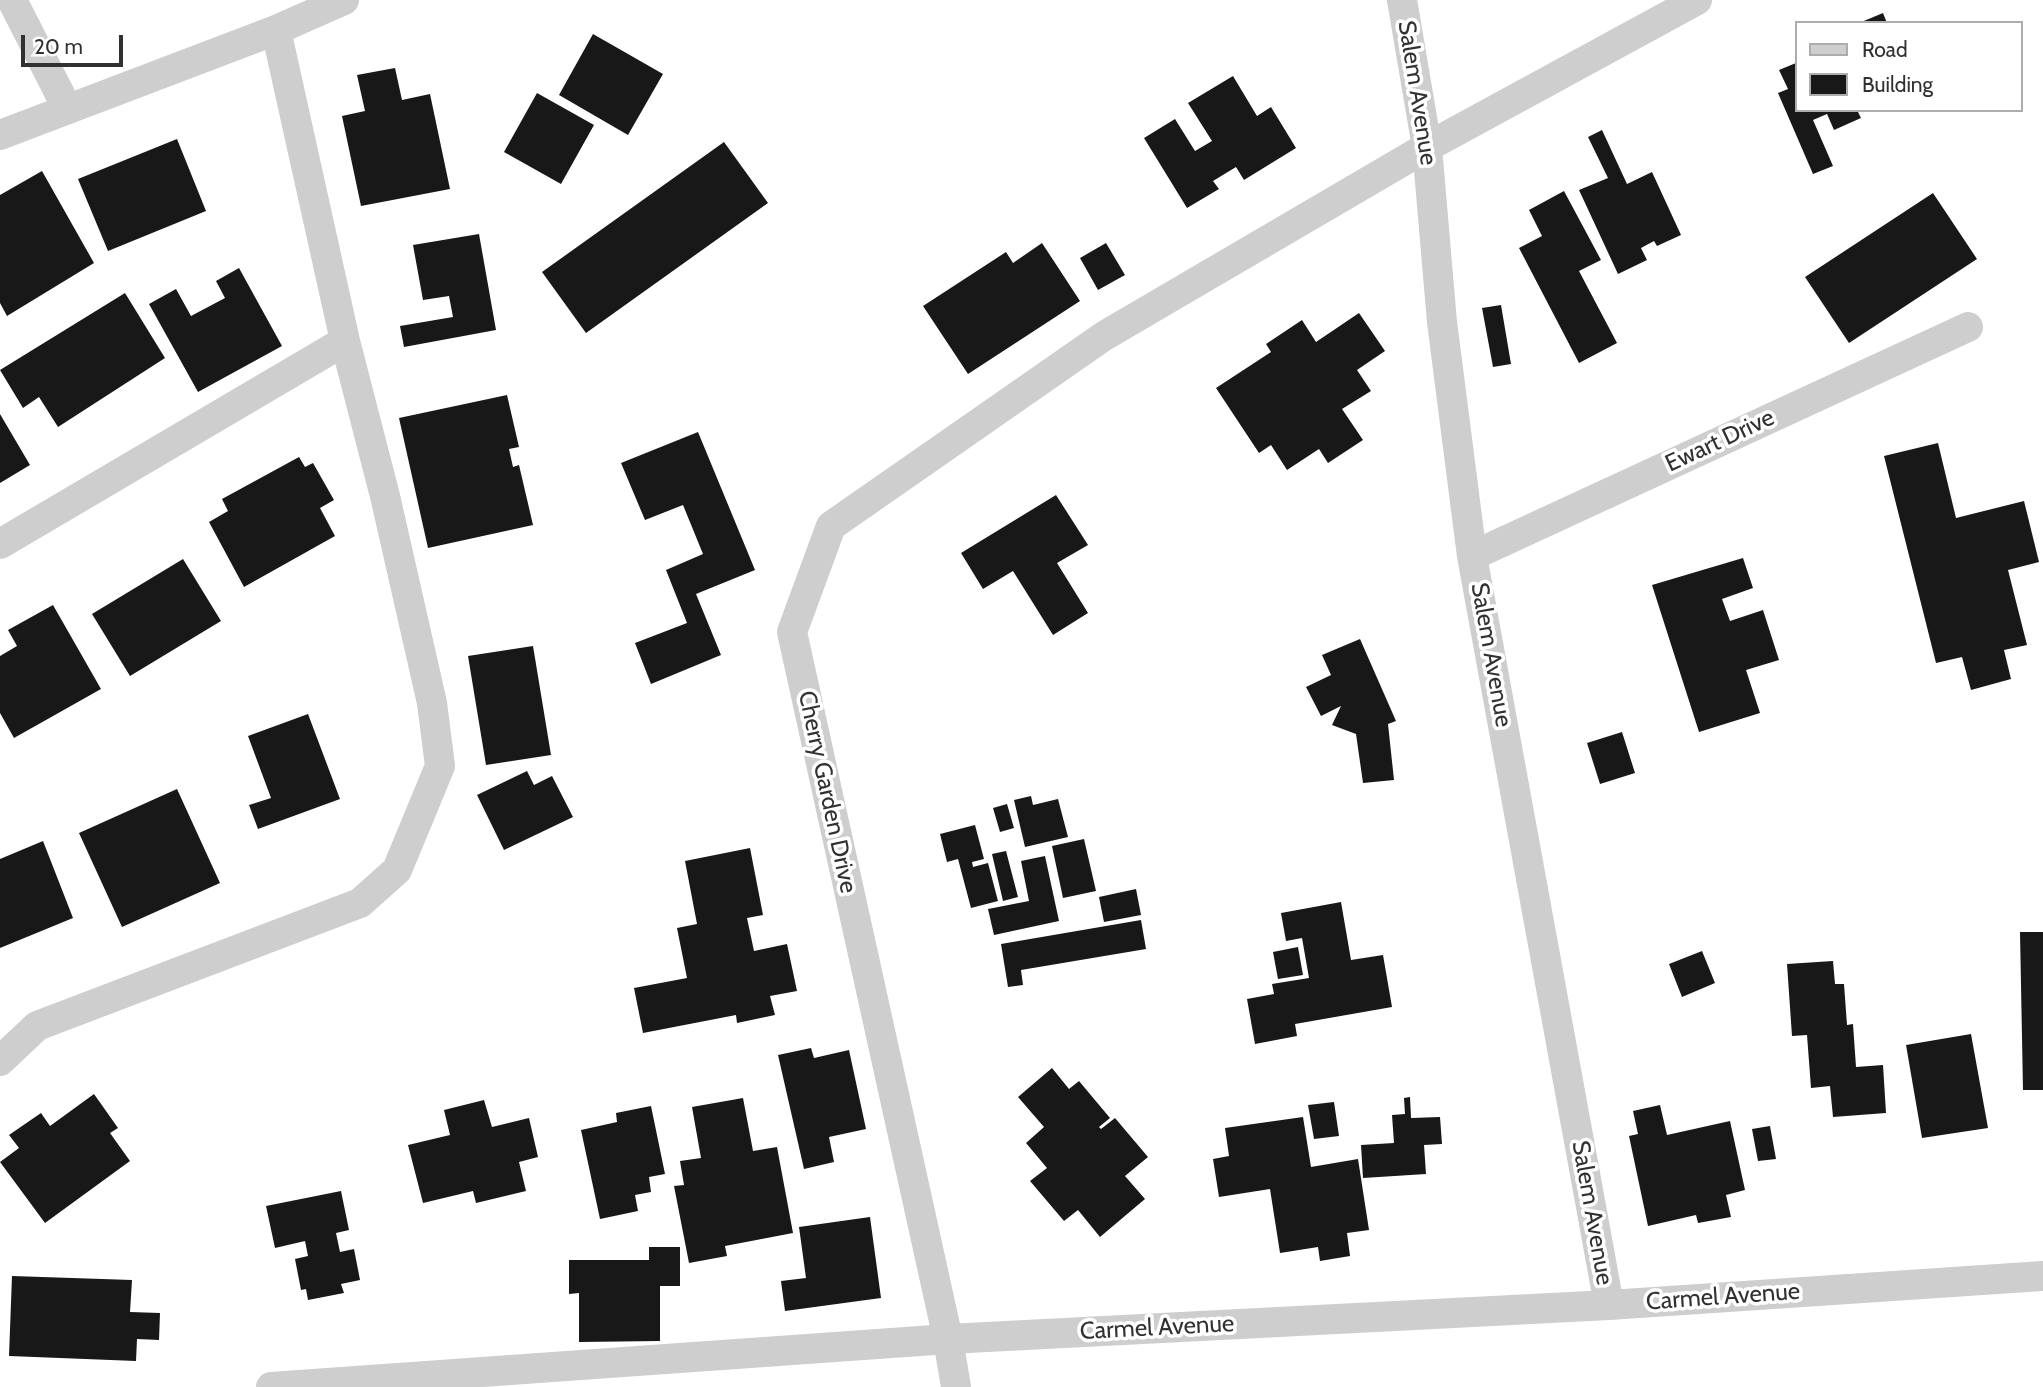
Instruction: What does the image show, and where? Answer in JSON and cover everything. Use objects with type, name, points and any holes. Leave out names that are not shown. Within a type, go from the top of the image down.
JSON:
[{"type":"street","points":[[12,0],[67,108]]},
{"type":"street","points":[[0,135],[276,30],[344,0]]},
{"type":"street","name":"Salem Avenue","points":[[1402,0],[1427,148],[1442,322],[1472,556],[1609,1305]]},
{"type":"street","name":"Cherry Garden Drive","points":[[956,1387],[792,632],[831,526],[1104,336],[1427,148],[1697,0]]},
{"type":"street","points":[[0,1061],[37,1026],[360,903],[397,870],[440,766],[432,703],[412,612],[386,496],[345,341],[276,30]]},
{"type":"street","name":"Ewart Drive","points":[[1472,556],[1968,327]]},
{"type":"street","points":[[0,544],[345,341]]},
{"type":"street","name":"Carmel Avenue","points":[[271,1387],[947,1339],[1609,1305],[2043,1276]]},
{"type":"building","points":[[1883,13],[1886,21],[1864,21]]},
{"type":"building","points":[[593,34],[663,74],[628,135],[559,95]]},
{"type":"building","points":[[1794,64],[1794,112],[1858,112],[1861,118],[1834,130],[1827,114],[1813,120],[1833,166],[1813,174],[1778,93],[1788,89],[1779,70]]},
{"type":"building","points":[[395,68],[402,100],[430,94],[450,189],[361,206],[342,116],[365,111],[357,75]]},
{"type":"building","points":[[1233,76],[1257,116],[1271,107],[1296,148],[1244,180],[1236,167],[1213,181],[1219,189],[1187,208],[1144,138],[1175,119],[1195,151],[1212,141],[1188,103]]},
{"type":"building","points":[[537,93],[594,125],[561,184],[504,152]]},
{"type":"building","points":[[1602,130],[1627,184],[1652,172],[1681,235],[1657,246],[1654,241],[1641,248],[1647,260],[1618,274],[1579,190],[1608,178],[1588,137]]},
{"type":"building","points":[[177,139],[206,211],[108,251],[78,179]]},
{"type":"building","points":[[724,142],[768,203],[586,333],[542,272]]},
{"type":"building","points":[[42,171],[94,263],[7,316],[0,303],[0,195]]},
{"type":"building","points":[[1564,191],[1601,260],[1579,271],[1617,343],[1579,363],[1519,248],[1542,236],[1529,210]]},
{"type":"building","points":[[1933,193],[1977,259],[1849,343],[1805,277]]},
{"type":"building","points":[[479,234],[496,330],[404,347],[400,326],[453,317],[449,296],[423,300],[413,245]]},
{"type":"building","points":[[1042,243],[1080,301],[968,374],[923,306],[1006,252],[1013,263]]},
{"type":"building","points":[[1106,243],[1125,275],[1098,290],[1080,258]]},
{"type":"building","points":[[239,268],[282,346],[198,392],[149,304],[176,289],[191,316],[225,298],[216,281]]},
{"type":"building","points":[[125,293],[165,358],[58,427],[39,397],[23,408],[0,370]]},
{"type":"building","points":[[1501,305],[1511,364],[1493,367],[1482,308]]},
{"type":"building","points":[[1359,313],[1385,351],[1357,370],[1371,391],[1342,409],[1363,440],[1328,463],[1319,449],[1287,470],[1271,445],[1259,453],[1216,388],[1271,352],[1266,344],[1302,320],[1316,342]]},
{"type":"building","points":[[507,395],[519,447],[509,449],[513,467],[519,465],[533,525],[428,548],[399,418]]},
{"type":"building","points":[[0,414],[30,465],[0,483]]},
{"type":"building","points":[[698,432],[755,570],[696,594],[721,655],[651,684],[635,643],[687,623],[666,570],[703,554],[683,505],[645,520],[621,463]]},
{"type":"building","points":[[1938,443],[1956,518],[2024,501],[2039,562],[2008,570],[2027,645],[2004,650],[2011,679],[1971,690],[1962,657],[1936,663],[1884,456]]},
{"type":"building","points":[[299,457],[305,467],[313,463],[334,500],[320,508],[335,536],[244,587],[209,522],[228,511],[222,499]]},
{"type":"building","points":[[1056,495],[1088,545],[1057,563],[1088,613],[1053,635],[1013,571],[983,589],[961,553]]},
{"type":"building","points":[[1743,558],[1753,588],[1722,599],[1730,621],[1763,610],[1779,660],[1746,670],[1760,713],[1699,732],[1652,585]]},
{"type":"building","points":[[183,559],[221,621],[130,676],[92,614]]},
{"type":"building","points":[[53,605],[101,689],[14,738],[0,713],[0,656],[17,646],[8,630]]},
{"type":"building","points":[[1360,639],[1396,721],[1388,724],[1394,780],[1363,783],[1356,734],[1332,725],[1341,706],[1321,716],[1306,687],[1331,675],[1322,655]]},
{"type":"building","points":[[533,646],[551,755],[486,765],[468,656]]},
{"type":"building","points":[[308,714],[340,799],[258,829],[249,805],[271,798],[248,736]]},
{"type":"building","points":[[1622,732],[1635,773],[1600,784],[1587,743]]},
{"type":"building","points":[[527,771],[534,785],[552,776],[573,817],[504,850],[477,795]]},
{"type":"building","points":[[177,789],[220,883],[122,927],[79,833]]},
{"type":"building","points":[[1031,796],[1033,805],[1058,799],[1068,837],[1025,847],[1014,800]]},
{"type":"building","points":[[1007,804],[1014,828],[1000,832],[993,808]]},
{"type":"building","points":[[975,825],[984,859],[972,862],[973,867],[988,863],[998,901],[971,908],[958,859],[947,862],[940,834]]},
{"type":"building","points":[[1084,839],[1096,891],[1063,898],[1052,846]]},
{"type":"building","points":[[43,841],[73,918],[0,948],[0,859]]},
{"type":"building","points":[[750,848],[763,915],[747,918],[754,951],[787,944],[797,991],[770,996],[775,1015],[737,1023],[736,1015],[643,1033],[634,988],[687,978],[677,928],[697,924],[685,861]]},
{"type":"building","points":[[1006,851],[1018,897],[1003,901],[992,854]]},
{"type":"building","points":[[1045,856],[1059,921],[994,935],[988,909],[1029,901],[1021,861]]},
{"type":"building","points":[[1136,889],[1141,915],[1104,922],[1099,897]]},
{"type":"building","points":[[1341,902],[1351,960],[1383,955],[1392,1007],[1295,1024],[1297,1036],[1255,1044],[1247,999],[1274,994],[1272,984],[1309,978],[1302,938],[1286,941],[1281,913]]},
{"type":"building","points":[[1141,920],[1146,949],[1021,970],[1023,985],[1008,987],[1001,944]]},
{"type":"building","points":[[2020,932],[2043,932],[2043,1090],[2023,1090]]},
{"type":"building","points":[[1298,947],[1303,975],[1278,979],[1273,952]]},
{"type":"building","points":[[1702,951],[1715,983],[1682,997],[1669,964]]},
{"type":"building","points":[[1833,961],[1835,984],[1844,984],[1847,1025],[1853,1024],[1856,1067],[1883,1065],[1886,1113],[1833,1117],[1830,1086],[1811,1088],[1807,1035],[1792,1036],[1787,964]]},
{"type":"building","points":[[1971,1034],[1988,1128],[1922,1138],[1906,1045]]},
{"type":"building","points":[[811,1048],[814,1058],[849,1050],[866,1129],[829,1137],[834,1162],[804,1169],[778,1055]]},
{"type":"building","points":[[1052,1068],[1069,1089],[1079,1081],[1110,1118],[1099,1127],[1101,1129],[1115,1118],[1148,1157],[1125,1176],[1145,1199],[1100,1237],[1078,1210],[1064,1221],[1030,1181],[1047,1168],[1026,1143],[1044,1127],[1018,1097]]},
{"type":"building","points":[[94,1094],[118,1128],[110,1133],[130,1161],[45,1223],[0,1162],[19,1148],[9,1135],[41,1113],[50,1126]]},
{"type":"building","points":[[1410,1097],[1411,1118],[1440,1117],[1442,1144],[1424,1145],[1426,1174],[1363,1178],[1361,1145],[1394,1143],[1392,1115],[1405,1114],[1404,1098]]},
{"type":"building","points":[[743,1098],[753,1151],[777,1147],[793,1233],[725,1246],[727,1256],[689,1263],[674,1186],[684,1185],[680,1161],[701,1158],[692,1107]]},
{"type":"building","points":[[484,1100],[492,1127],[529,1118],[538,1157],[519,1162],[526,1191],[476,1203],[473,1191],[423,1203],[408,1145],[450,1135],[444,1110]]},
{"type":"building","points":[[1334,1102],[1339,1136],[1314,1139],[1308,1105]]},
{"type":"building","points":[[1660,1105],[1667,1135],[1730,1121],[1745,1190],[1726,1195],[1731,1217],[1698,1223],[1696,1215],[1648,1226],[1629,1136],[1638,1134],[1633,1111]]},
{"type":"building","points":[[651,1106],[665,1174],[649,1177],[651,1192],[635,1195],[638,1211],[600,1219],[581,1130],[617,1122],[616,1113]]},
{"type":"building","points":[[1303,1117],[1311,1167],[1358,1159],[1369,1230],[1347,1233],[1350,1256],[1320,1261],[1318,1247],[1280,1253],[1270,1189],[1219,1197],[1213,1159],[1229,1156],[1225,1128]]},
{"type":"building","points":[[1770,1126],[1776,1159],[1758,1161],[1752,1129]]},
{"type":"building","points":[[341,1191],[349,1230],[336,1233],[340,1252],[354,1249],[360,1280],[341,1284],[344,1293],[308,1300],[306,1289],[301,1290],[295,1259],[308,1256],[305,1241],[275,1248],[266,1206]]},
{"type":"building","points":[[870,1217],[881,1298],[785,1311],[781,1281],[806,1278],[799,1227]]},
{"type":"building","points":[[649,1247],[680,1247],[680,1286],[660,1286],[660,1341],[579,1342],[579,1293],[569,1294],[569,1260],[649,1260]]},
{"type":"building","points":[[12,1276],[132,1280],[130,1312],[160,1313],[159,1340],[137,1339],[136,1361],[9,1356]]}]
